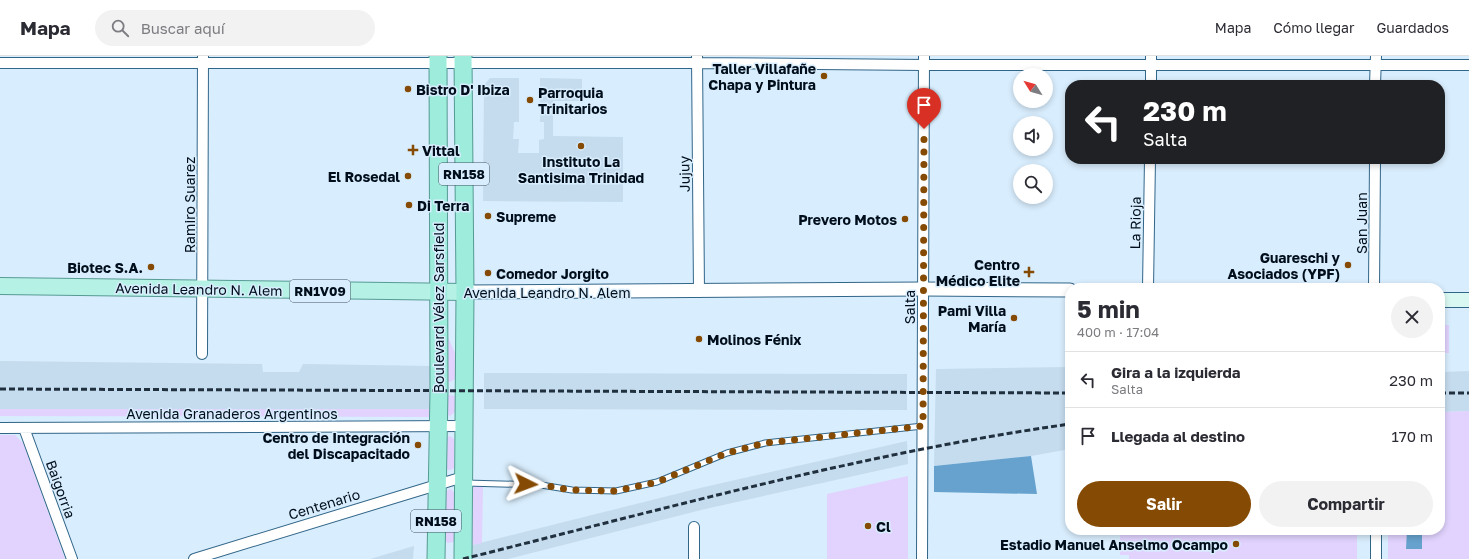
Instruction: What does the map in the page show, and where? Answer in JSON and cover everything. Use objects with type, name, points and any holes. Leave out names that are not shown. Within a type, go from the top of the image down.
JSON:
[{"type":"highway","name":"Boulevard Vélez Sarsfield","points":[[436,559],[439,426],[438,59]]},
{"type":"highway","name":"Boulevard Vélez Sarsfield","points":[[463,59],[465,292],[463,559]]},
{"type":"main road","name":"Avenida Leandro N. Alem","points":[[0,286],[465,292]]},
{"type":"main road","points":[[1445,300],[1469,300]]},
{"type":"street","points":[[0,63],[203,60],[697,59],[924,61],[1376,60],[1469,65]]},
{"type":"street","name":"Jujuy","points":[[697,59],[699,292]]},
{"type":"street","name":"Ramiro Suarez","points":[[202,354],[203,60]]},
{"type":"street","points":[[1151,60],[1151,80]]},
{"type":"street","points":[[1375,80],[1376,60]]},
{"type":"street","name":"Salta","points":[[922,559],[924,61]]},
{"type":"street","name":"La Rioja","points":[[1148,283],[1150,164]]},
{"type":"street","name":"San Juan","points":[[1374,283],[1375,164]]},
{"type":"street","name":"Avenida Leandro N. Alem","points":[[465,292],[699,292],[923,289],[1065,290]]},
{"type":"street","name":"Avenida Granaderos Argentinos","points":[[0,428],[463,426]]},
{"type":"street","name":"Baigorria","points":[[24,428],[72,559]]},
{"type":"street","name":"Centenario","points":[[194,559],[437,483],[463,480]]},
{"type":"street","points":[[694,527],[694,559]]},
{"type":"street","points":[[1376,535],[1376,559]]},
{"type":"lane","points":[[463,480],[541,485],[572,490],[616,491],[657,482],[727,453],[765,443],[923,426]]},
{"type":"shaded area","name":"Instituto La Santisima Trinidad","points":[[490,78],[519,78],[519,122],[514,122],[513,139],[519,139],[518,153],[539,153],[539,140],[544,139],[544,122],[540,122],[540,78],[582,79],[582,101],[553,101],[553,136],[623,137],[623,202],[483,201],[484,85]]},
{"type":"shaded area","points":[[1445,325],[1449,325],[1449,353],[1445,353]]},
{"type":"shaded area","points":[[447,335],[455,353],[455,379],[450,382],[447,381]]},
{"type":"shaded area","points":[[0,361],[262,364],[263,372],[299,372],[303,364],[433,366],[432,409],[0,409]]},
{"type":"shaded area","points":[[1065,367],[1065,450],[1031,456],[934,466],[936,369]]},
{"type":"shaded area","points":[[1469,371],[1469,411],[1445,412],[1445,372]]},
{"type":"shaded area","points":[[484,373],[907,374],[907,410],[484,409]]},
{"type":"shaded area","points":[[447,395],[455,396],[455,412],[450,416],[446,414]]},
{"type":"shaded area","points":[[0,409],[432,409],[429,417],[0,416]]},
{"type":"shaded area","points":[[1469,411],[1469,559],[1388,559],[1388,535],[1445,535],[1445,412]]},
{"type":"shaded area","points":[[0,435],[15,435],[23,443],[65,559],[0,559]]},
{"type":"shaded area","points":[[450,436],[454,439],[454,468],[450,470],[446,469],[446,438]]},
{"type":"shaded area","points":[[907,441],[908,464],[705,509],[508,559],[468,559],[468,546],[700,488]]},
{"type":"shaded area","name":"Cl","points":[[908,476],[908,559],[827,559],[827,494]]},
{"type":"shaded area","points":[[471,486],[483,486],[482,543],[468,546]]},
{"type":"shaded area","points":[[450,489],[454,492],[454,542],[448,543],[445,541],[445,492]]},
{"type":"shaded area","name":"Estadio Manuel Anselmo Ocampo","points":[[1120,535],[1357,535],[1357,559],[1129,559],[1129,555],[1120,555]]},
{"type":"shaded area","points":[[414,546],[413,559],[370,559]]},
{"type":"water","points":[[1031,456],[1037,494],[934,492],[934,466]]},
{"type":"water","points":[[1407,535],[1422,535],[1422,549],[1406,549]]},
{"type":"railway","points":[[0,389],[1065,393]]},
{"type":"railway","points":[[1445,393],[1469,393]]},
{"type":"railway","points":[[463,559],[689,502],[840,466],[993,436],[1065,425]]},
{"type":"place","name":"Taller Villafañe Chapa y Pintura","points":[[824,76]]},
{"type":"place","name":"Bistro D' Ibiza","points":[[408,89]]},
{"type":"place","name":"Parroquia Trinitarios","points":[[530,100]]},
{"type":"place","name":"Instituto La Santisima Trinidad","points":[[581,146]]},
{"type":"place","name":"Vittal","points":[[413,150]]},
{"type":"place","name":"El Rosedal","points":[[408,176]]},
{"type":"place","name":"Di Terra","points":[[409,205]]},
{"type":"place","name":"Supreme","points":[[488,216]]},
{"type":"place","name":"Prevero Motos","points":[[905,219]]},
{"type":"place","name":"Guareschi y Asociados (YPF)","points":[[1348,265]]},
{"type":"place","name":"Biotec S.A.","points":[[151,267]]},
{"type":"place","name":"Centro Médico Elite","points":[[1029,272]]},
{"type":"place","name":"Comedor Jorgito","points":[[488,273]]},
{"type":"place","name":"Pami Villa María","points":[[1014,318]]},
{"type":"place","name":"Molinos Fénix","points":[[699,339]]},
{"type":"place","name":"Centro de Integración del Discapacitado","points":[[418,445]]},
{"type":"place","name":"Cl","points":[[868,526]]},
{"type":"place","name":"Estadio Manuel Anselmo Ocampo","points":[[1236,544]]},
{"type":"route","points":[[526,484],[598,492],[638,488],[657,482],[727,453],[765,443],[923,426],[924,129]]}]
